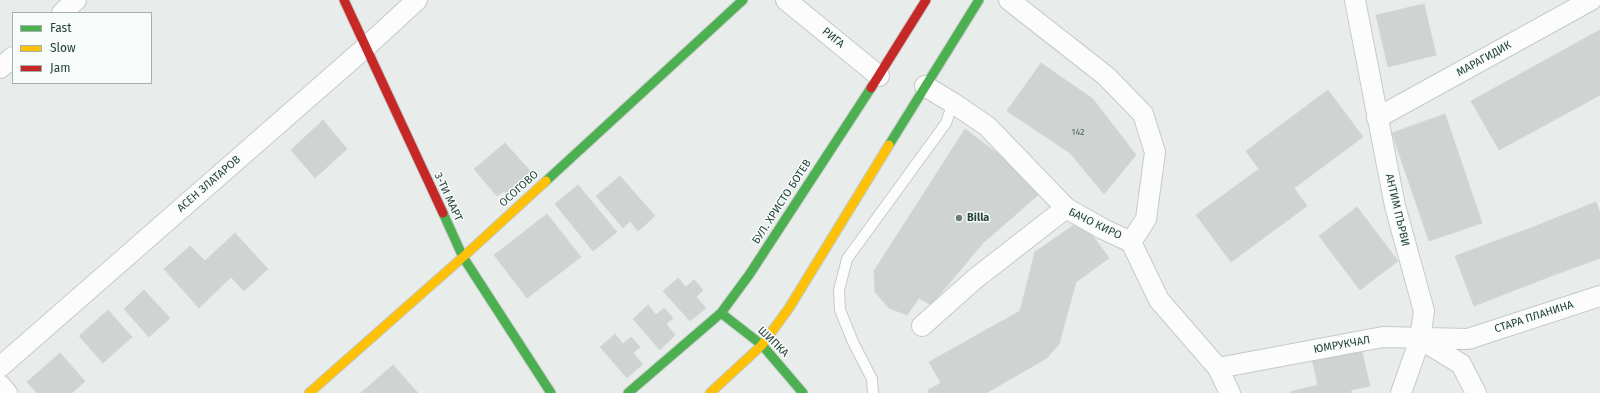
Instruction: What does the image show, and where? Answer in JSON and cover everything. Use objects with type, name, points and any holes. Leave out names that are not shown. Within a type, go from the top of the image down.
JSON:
[{"type":"street","points":[[63,12],[76,0]]},
{"type":"street","name":"3-ТИ МАРТ","points":[[344,0],[463,256],[551,393]]},
{"type":"street","name":"АСЕН ЗЛАТАРОВ","points":[[0,367],[366,47],[416,0]]},
{"type":"street","name":"ОСОГОВО","points":[[309,393],[463,256],[743,0]]},
{"type":"street","name":"РИГА","points":[[786,0],[879,76]]},
{"type":"street","name":"БУЛ. ХРИСТО БОТЕВ","points":[[628,393],[721,313],[748,275],[879,76],[926,0]]},
{"type":"street","points":[[710,393],[762,345],[789,308],[925,86],[980,0]]},
{"type":"street","points":[[1009,0],[1106,76],[1143,114],[1155,152],[1146,219],[1130,242]]},
{"type":"street","name":"АНТИМ ПЪРВИ","points":[[1355,0],[1395,206],[1424,311],[1420,339],[1401,393]]},
{"type":"street","name":"МАРАГИДИК","points":[[1377,118],[1591,0]]},
{"type":"street","points":[[0,68],[12,58]]},
{"type":"street","points":[[925,86],[987,126],[1066,208]]},
{"type":"street","name":"БАЧО КИРО","points":[[922,326],[976,278],[1066,208],[1130,242],[1159,300],[1218,368],[1230,393]]},
{"type":"street","name":"СТАРА ПЛАНИНА","points":[[1468,339],[1600,296]]},
{"type":"street","name":"ШИПКА","points":[[721,313],[762,345],[803,393]]},
{"type":"street","name":"ЮМРУКЧАЛ","points":[[1218,368],[1383,338],[1468,339]]},
{"type":"street","points":[[1420,339],[1461,364],[1476,393]]},
{"type":"street","points":[[0,385],[7,393]]},
{"type":"lane","points":[[874,393],[872,378],[853,342],[840,310],[839,290],[847,259],[946,123],[953,103]]},
{"type":"building","points":[[1424,4],[1436,55],[1388,67],[1376,15]]},
{"type":"building","points":[[1600,30],[1600,95],[1499,150],[1471,101]]},
{"type":"building","points":[[1041,63],[1093,99],[1136,155],[1104,194],[1070,153],[1007,111]]},
{"type":"building","points":[[1328,90],[1363,137],[1294,188],[1307,206],[1231,262],[1196,215],[1259,169],[1246,151]]},
{"type":"building","points":[[1445,114],[1482,223],[1429,241],[1392,133]]},
{"type":"building","points":[[323,120],[347,149],[315,178],[291,150]]},
{"type":"building","name":"Billa","points":[[965,129],[1045,189],[983,243],[931,305],[919,298],[907,315],[889,308],[875,292],[874,271]]},
{"type":"building","points":[[505,143],[532,173],[507,195],[504,191],[497,196],[474,169]]},
{"type":"building","points":[[620,176],[655,216],[638,231],[630,221],[623,228],[596,196]]},
{"type":"building","points":[[578,185],[617,232],[593,251],[555,204]]},
{"type":"building","points":[[1596,202],[1600,213],[1600,258],[1551,276],[1531,228]]},
{"type":"building","points":[[1357,207],[1398,261],[1360,290],[1319,236]]},
{"type":"building","points":[[547,214],[581,257],[527,298],[494,255]]},
{"type":"building","points":[[1081,220],[1109,258],[1076,282],[1059,344],[1047,358],[1020,311],[1035,252]]},
{"type":"building","points":[[1531,228],[1551,276],[1474,306],[1455,256]]},
{"type":"building","points":[[235,233],[268,269],[244,291],[231,277],[199,308],[164,269],[190,246],[205,261]]},
{"type":"building","points":[[678,278],[686,287],[694,280],[703,290],[696,297],[706,308],[690,321],[663,291]]},
{"type":"building","points":[[144,290],[170,318],[149,337],[124,309]]},
{"type":"building","points":[[648,305],[656,315],[664,308],[673,318],[666,324],[675,335],[660,350],[633,319]]},
{"type":"building","points":[[108,310],[132,337],[103,363],[79,336]]},
{"type":"building","points":[[1020,311],[1047,358],[986,393],[929,393],[928,390],[941,383],[929,362]]},
{"type":"building","points":[[615,334],[623,344],[631,337],[640,347],[633,353],[643,364],[627,378],[600,347]]},
{"type":"building","points":[[1361,348],[1370,386],[1351,390],[1351,393],[1290,393],[1318,385],[1312,359]]},
{"type":"building","points":[[60,353],[85,381],[72,393],[37,393],[27,382]]},
{"type":"building","points":[[393,365],[418,393],[361,393]]},
{"type":"traffic: fast","points":[[546,181],[743,0]]},
{"type":"traffic: fast","points":[[889,145],[979,0]]},
{"type":"traffic: fast","points":[[628,393],[721,313],[749,275],[871,88]]},
{"type":"traffic: fast","points":[[443,213],[463,257],[551,393]]},
{"type":"traffic: fast","points":[[721,313],[762,345],[803,393]]},
{"type":"traffic: slow","points":[[710,393],[762,345],[789,308],[889,145]]},
{"type":"traffic: slow","points":[[309,393],[463,257],[546,181]]},
{"type":"traffic: jam","points":[[344,0],[443,213]]},
{"type":"traffic: jam","points":[[871,88],[926,0]]},
{"type":"place","name":"Billa","points":[[959,218]]}]
